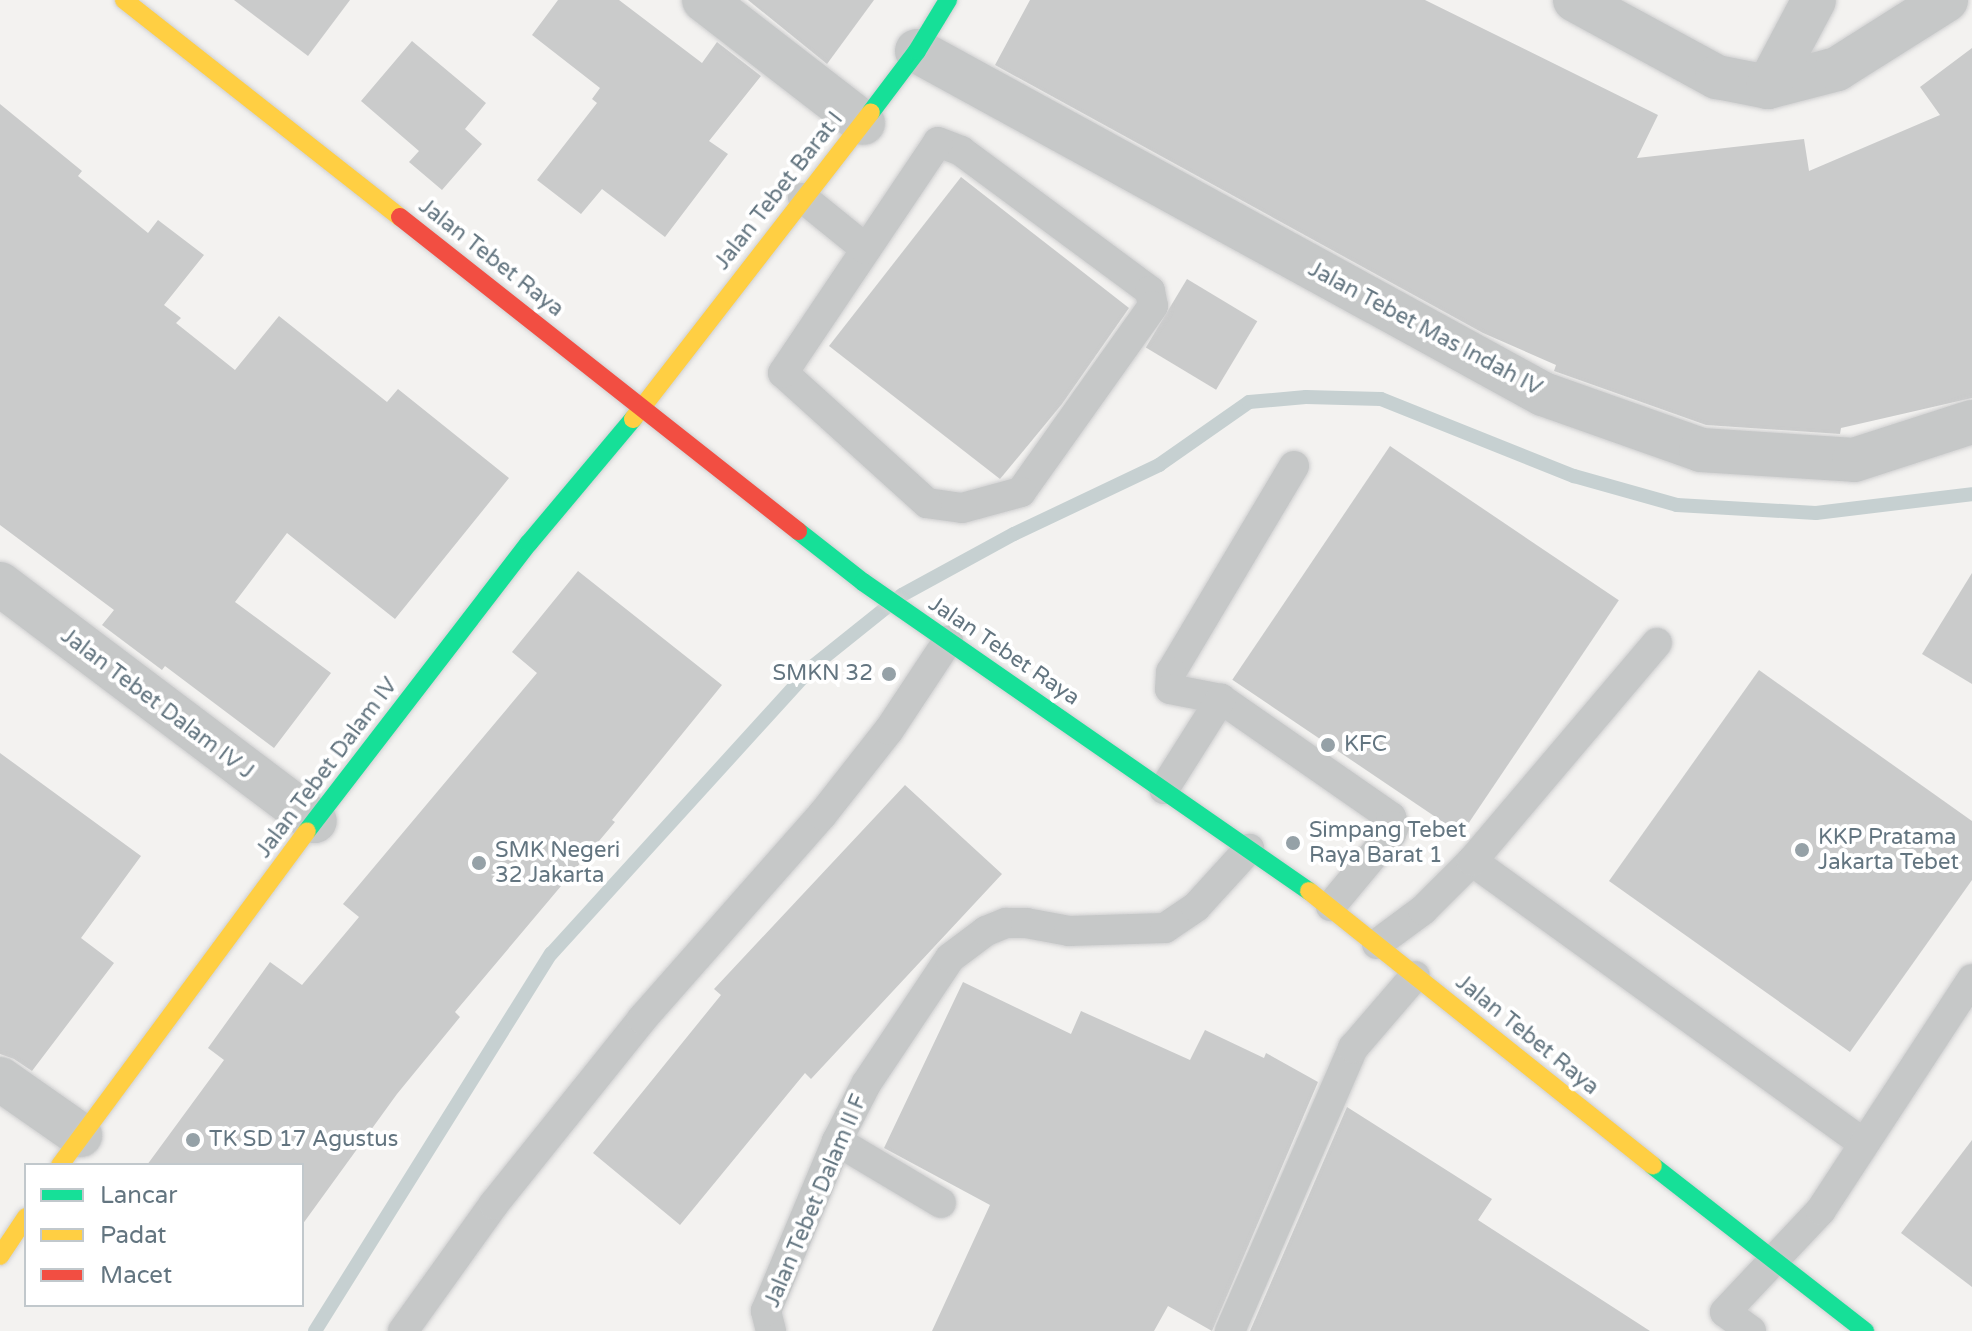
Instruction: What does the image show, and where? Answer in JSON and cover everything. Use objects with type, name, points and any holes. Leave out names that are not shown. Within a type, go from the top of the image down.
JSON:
[{"type":"main road","name":"Jalan Tebet Raya","points":[[124,0],[863,582],[1331,906],[1771,1261],[1865,1331]]},
{"type":"main road","name":"Jalan Tebet Barat I","points":[[642,408],[863,123],[917,51],[948,0]]},
{"type":"main road","name":"Jalan Tebet Dalam IV","points":[[70,1150],[315,821],[529,543],[642,408]]},
{"type":"main road","points":[[0,1256],[24,1220]]},
{"type":"street","points":[[704,0],[863,123]]},
{"type":"street","points":[[1575,0],[1717,77],[1768,87],[1837,69],[1946,0]]},
{"type":"street","points":[[1768,87],[1814,0]]},
{"type":"street","name":"Jalan Tebet Mas Indah IV","points":[[917,51],[1543,394],[1672,440],[1701,450],[1854,460],[1972,422]]},
{"type":"street","name":"Jalan Tebet Dalam IV J","points":[[0,584],[315,821]]},
{"type":"street","points":[[0,1079],[70,1150]]},
{"type":"lane","points":[[938,142],[961,151],[1150,291],[1153,306],[1021,492],[962,508],[927,503],[783,373],[866,249],[938,142]]},
{"type":"lane","points":[[803,198],[866,249]]},
{"type":"lane","points":[[1294,466],[1171,672],[1170,689],[1221,699],[1391,817],[1394,826],[1391,834],[1331,906]]},
{"type":"lane","points":[[403,1331],[494,1204],[642,1019],[822,815],[889,730],[948,641]]},
{"type":"lane","points":[[1377,944],[1423,910],[1472,861],[1657,643]]},
{"type":"lane","points":[[1164,789],[1221,699]]},
{"type":"lane","name":"Jalan Tebet Dalam II F","points":[[771,1331],[766,1311],[837,1141],[866,1084],[950,958],[986,931],[1006,923],[1026,923],[1069,931],[1165,928],[1196,907],[1249,849]]},
{"type":"lane","points":[[1472,861],[1863,1143]]},
{"type":"lane","points":[[1230,1331],[1353,1048],[1415,976]]},
{"type":"lane","points":[[1715,1322],[1754,1285],[1771,1261],[1821,1210],[1972,979]]},
{"type":"lane","points":[[837,1141],[941,1203]]},
{"type":"lane","points":[[1715,1322],[1751,1331]]},
{"type":"building","points":[[234,0],[350,0],[308,56]]},
{"type":"building","points":[[558,0],[619,0],[702,63],[717,42],[761,76],[709,141],[728,154],[665,237],[602,189],[581,214],[537,180],[597,103],[592,99],[600,88],[532,35]]},
{"type":"building","points":[[748,0],[874,0],[827,64]]},
{"type":"building","points":[[1030,0],[1425,0],[1658,115],[1637,158],[1804,139],[1809,171],[1940,115],[1920,87],[1972,48],[1972,398],[1841,428],[1840,434],[1706,425],[1554,371],[1556,365],[1483,333],[995,65]]},
{"type":"building","points":[[412,41],[486,103],[465,129],[482,144],[442,190],[409,162],[419,151],[361,101]]},
{"type":"building","points":[[0,104],[82,171],[78,176],[148,233],[158,220],[204,255],[164,305],[181,318],[176,323],[235,370],[279,316],[387,402],[398,389],[509,478],[395,619],[287,533],[235,602],[331,673],[274,748],[165,666],[162,670],[102,625],[114,610],[0,525]]},
{"type":"building","points":[[961,177],[1129,308],[1062,404],[1000,479],[829,346]]},
{"type":"building","points":[[1187,279],[1257,321],[1216,390],[1146,348]]},
{"type":"building","points":[[1390,446],[1619,600],[1461,834],[1232,680]]},
{"type":"building","points":[[578,571],[722,685],[612,820],[615,822],[455,1012],[460,1017],[397,1094],[304,1222],[304,1163],[148,1163],[224,1060],[208,1048],[270,962],[302,985],[359,917],[343,904],[537,673],[512,652]]},
{"type":"building","points":[[1972,573],[1972,684],[1922,654]]},
{"type":"building","name":"KKP Pratama Jakarta Tebet","points":[[1759,670],[1972,821],[1972,880],[1850,1052],[1609,881]]},
{"type":"building","points":[[0,753],[141,856],[81,938],[114,963],[32,1071],[0,1054]]},
{"type":"building","points":[[905,785],[1002,874],[811,1079],[805,1073],[680,1225],[593,1153],[721,995],[714,989]]},
{"type":"building","points":[[963,982],[1071,1034],[1081,1011],[1190,1060],[1205,1030],[1264,1058],[1266,1053],[1318,1082],[1212,1331],[1168,1306],[1154,1331],[932,1331],[990,1205],[884,1148]]},
{"type":"building","points":[[1347,1107],[1492,1199],[1478,1220],[1650,1331],[1250,1331]]},
{"type":"building","points":[[1972,1140],[1972,1287],[1901,1233]]},
{"type":"waterway","points":[[315,1331],[551,954],[812,667],[902,595],[1014,534],[1159,465],[1249,402],[1306,397],[1381,399],[1574,476],[1677,505],[1816,513],[1972,494]]},
{"type":"traffic: fast","points":[[871,112],[917,51],[948,0]]},
{"type":"traffic: fast","points":[[307,831],[529,543],[633,419]]},
{"type":"traffic: fast","points":[[798,531],[863,582],[1309,891]]},
{"type":"traffic: fast","points":[[1653,1166],[1865,1331]]},
{"type":"traffic: slow","points":[[124,0],[400,217]]},
{"type":"traffic: slow","points":[[633,419],[871,112]]},
{"type":"traffic: slow","points":[[61,1163],[307,831]]},
{"type":"traffic: slow","points":[[1309,891],[1653,1166]]},
{"type":"traffic: slow","points":[[0,1256],[24,1220]]},
{"type":"traffic: jam","points":[[400,217],[798,531]]},
{"type":"place","name":"SMKN 32","points":[[889,674]]},
{"type":"place","name":"KFC","points":[[1328,745]]},
{"type":"place","name":"Simpang Tebet Raya Barat 1","points":[[1293,843]]},
{"type":"place","name":"KKP Pratama Jakarta Tebet","points":[[1802,850]]},
{"type":"place","name":"SMK Negeri 32 Jakarta","points":[[479,863]]},
{"type":"place","name":"TK SD 17 Agustus","points":[[193,1140]]}]
